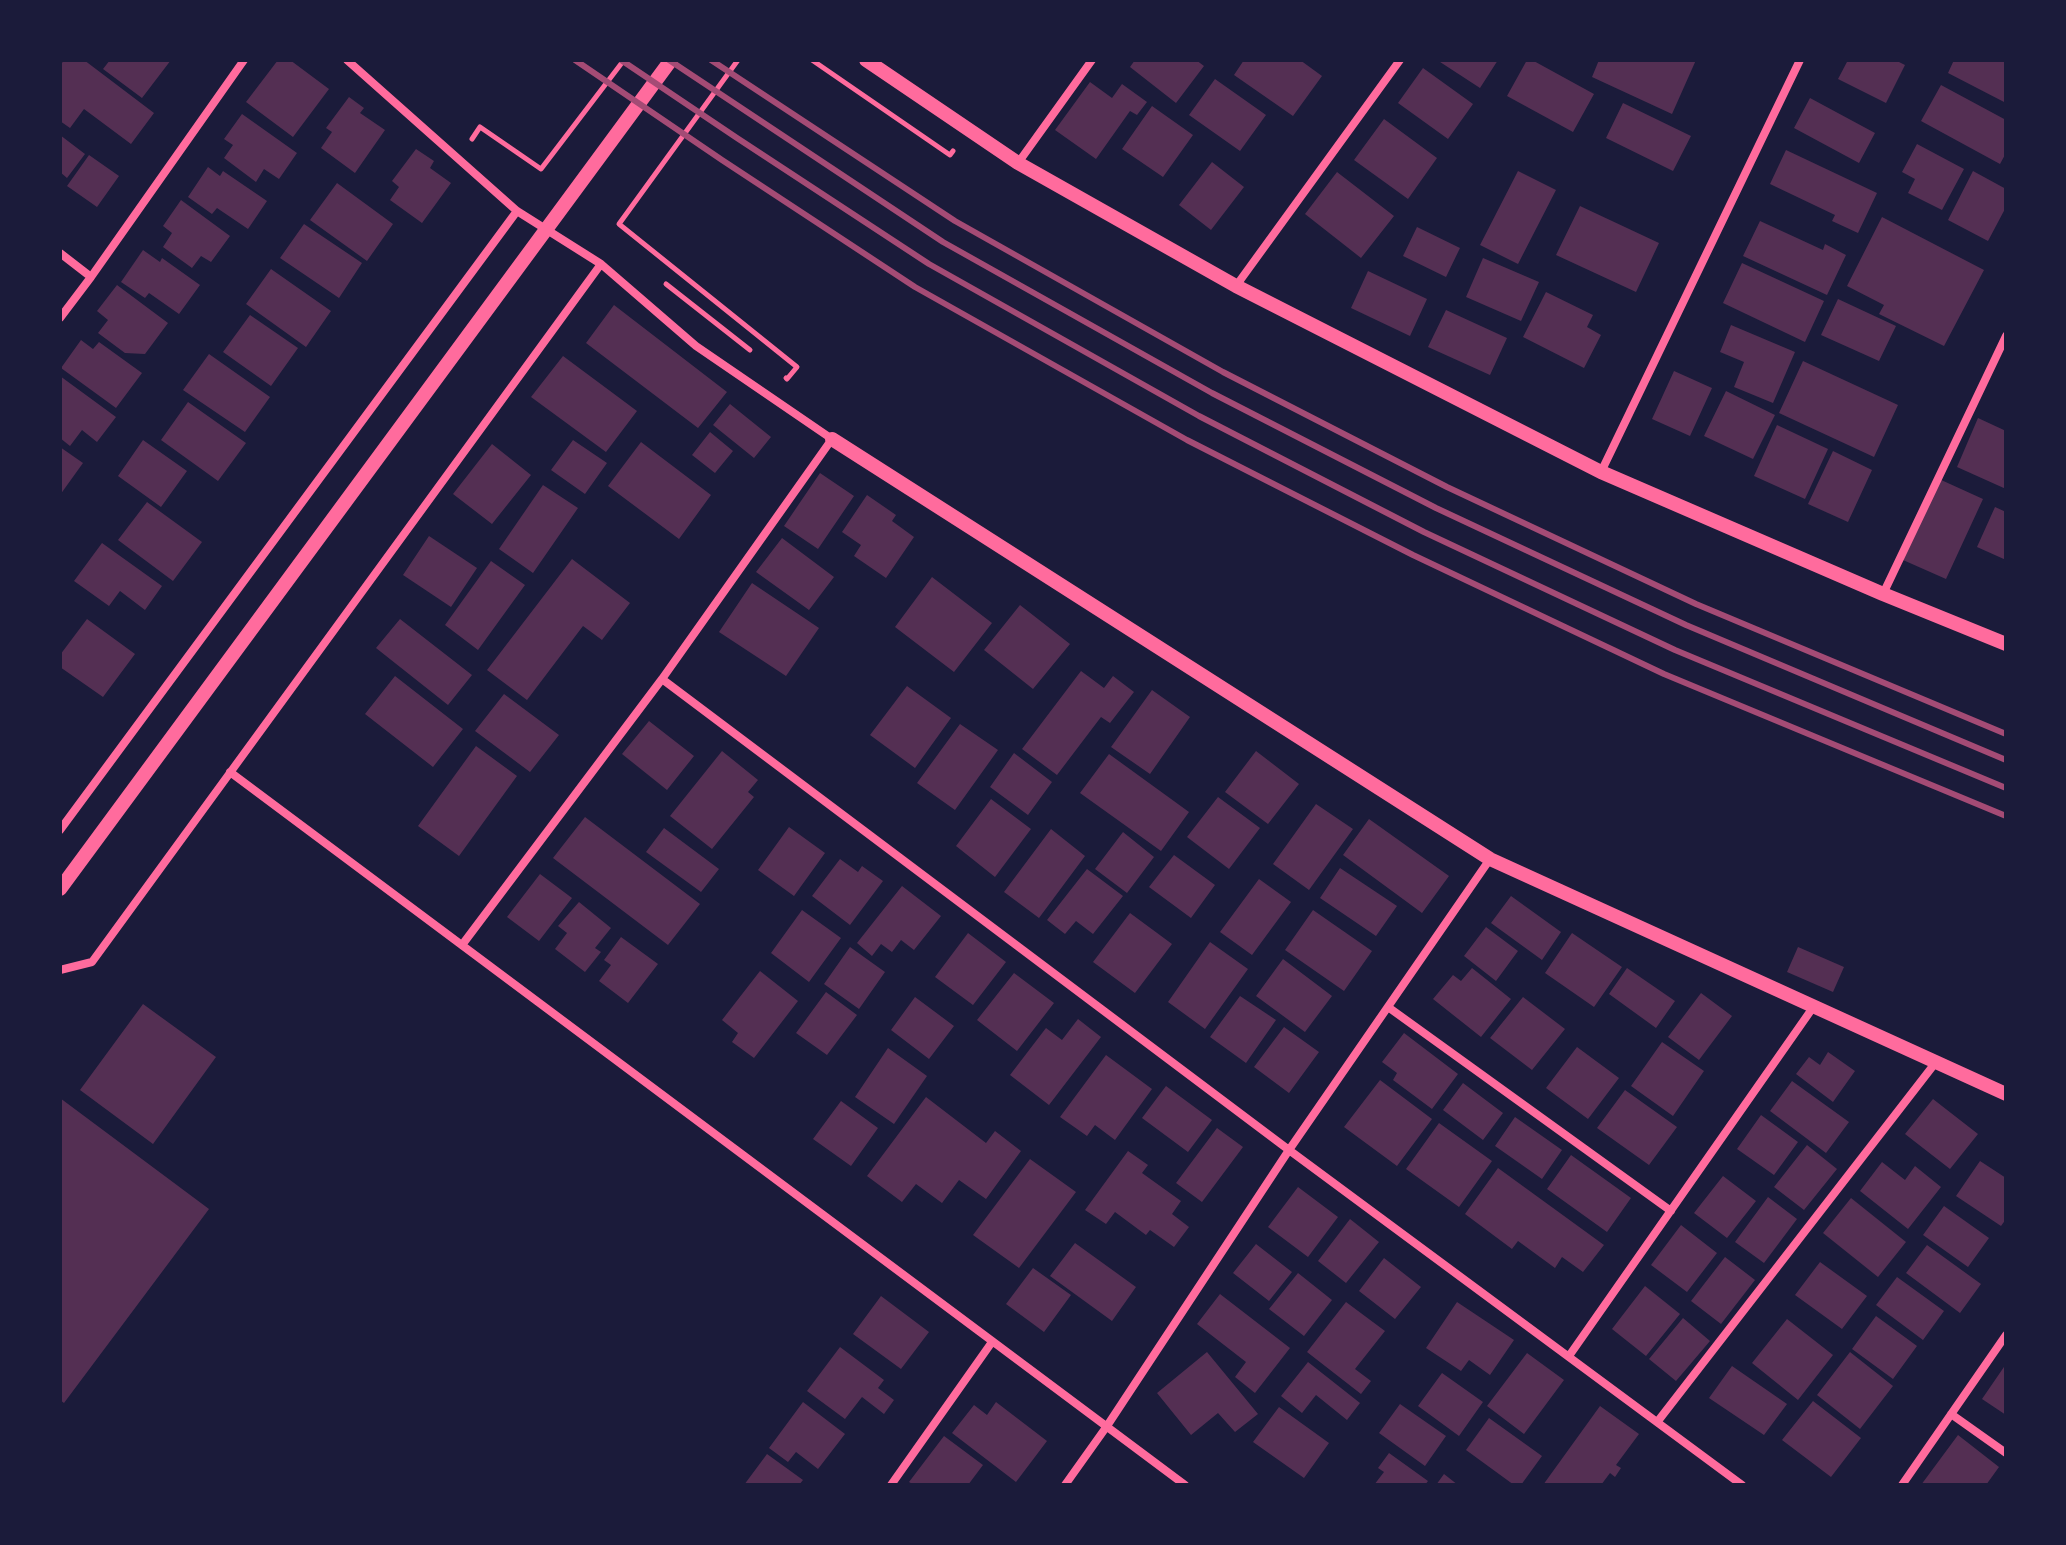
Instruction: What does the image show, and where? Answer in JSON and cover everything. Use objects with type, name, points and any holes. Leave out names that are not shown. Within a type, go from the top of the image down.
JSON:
[{"type":"street","points":[[60,318],[244,60]]},
{"type":"street","points":[[347,60],[517,211],[601,264],[696,346],[832,439],[1490,859],[2006,1094]]},
{"type":"street","points":[[60,889],[671,60]]},
{"type":"street","points":[[866,60],[1018,163],[1236,286],[1601,472],[2006,644]]},
{"type":"street","points":[[1018,163],[1092,60]]},
{"type":"street","points":[[1236,286],[1400,60]]},
{"type":"street","points":[[1601,472],[1800,60]]},
{"type":"street","points":[[60,830],[517,211]]},
{"type":"street","points":[[60,253],[91,277]]},
{"type":"street","points":[[60,970],[92,962],[601,264]]},
{"type":"street","points":[[1883,594],[2006,336]]},
{"type":"street","points":[[462,945],[662,679],[832,439]]},
{"type":"street","points":[[662,679],[1289,1150],[1742,1485]]},
{"type":"street","points":[[230,772],[1185,1485]]},
{"type":"street","points":[[1065,1485],[1289,1150],[1490,859]]},
{"type":"street","points":[[1569,1356],[1814,1006]]},
{"type":"street","points":[[1388,1007],[1671,1211]]},
{"type":"street","points":[[1658,1421],[1936,1062]]},
{"type":"street","points":[[1902,1485],[2006,1335]]},
{"type":"street","points":[[891,1485],[992,1342]]},
{"type":"street","points":[[1951,1414],[2006,1453]]},
{"type":"path","points":[[471,138],[480,127],[541,169],[624,60]]},
{"type":"path","points":[[738,60],[619,224],[797,367],[787,379],[775,369]]},
{"type":"path","points":[[662,281],[762,359]]},
{"type":"building","points":[[64,60],[84,60],[154,113],[131,144],[84,109],[70,128],[60,121],[60,66]]},
{"type":"building","points":[[110,60],[171,60],[142,98],[103,69]]},
{"type":"building","points":[[278,60],[290,60],[329,89],[293,137],[246,102]]},
{"type":"building","points":[[1135,60],[1196,60],[1204,66],[1176,103],[1130,67]]},
{"type":"building","points":[[1244,60],[1300,60],[1322,76],[1293,116],[1234,75]]},
{"type":"building","points":[[1437,60],[1498,60],[1480,88]]},
{"type":"building","points":[[1527,60],[1594,94],[1573,132],[1507,96]]},
{"type":"building","points":[[1599,60],[1696,60],[1672,114],[1592,77]]},
{"type":"building","points":[[1848,60],[1895,60],[1905,65],[1886,103],[1838,79]]},
{"type":"building","points":[[1954,60],[2006,60],[2006,103],[1948,73]]},
{"type":"building","points":[[1423,68],[1473,104],[1448,139],[1398,103]]},
{"type":"building","points":[[1215,79],[1266,115],[1240,151],[1189,115]]},
{"type":"building","points":[[1090,82],[1112,98],[1122,84],[1147,102],[1137,115],[1130,111],[1096,159],[1055,130]]},
{"type":"building","points":[[1941,85],[2006,120],[2006,153],[2000,164],[1921,121]]},
{"type":"building","points":[[349,97],[364,108],[360,113],[385,130],[355,173],[321,148],[332,132],[326,128]]},
{"type":"building","points":[[1810,98],[1875,133],[1859,163],[1794,128]]},
{"type":"building","points":[[1623,103],[1691,136],[1673,171],[1606,138]]},
{"type":"building","points":[[1152,106],[1193,135],[1163,177],[1122,149]]},
{"type":"building","points":[[242,114],[297,153],[279,179],[264,169],[256,182],[224,158],[233,145],[224,139]]},
{"type":"building","points":[[1384,119],[1437,158],[1408,199],[1354,160]]},
{"type":"building","points":[[60,135],[85,154],[67,178],[60,172]]},
{"type":"building","points":[[1917,144],[1964,169],[1942,210],[1908,193],[1915,179],[1902,172]]},
{"type":"building","points":[[416,149],[434,161],[430,168],[451,183],[422,223],[390,200],[399,187],[392,181]]},
{"type":"building","points":[[1786,150],[1877,193],[1858,233],[1832,221],[1835,215],[1770,184]]},
{"type":"building","points":[[89,155],[119,176],[97,207],[67,186]]},
{"type":"building","points":[[1212,162],[1244,187],[1211,230],[1179,205]]},
{"type":"building","points":[[208,167],[220,176],[223,171],[267,201],[248,229],[217,208],[212,214],[188,197]]},
{"type":"building","points":[[1518,171],[1556,190],[1518,264],[1480,245]]},
{"type":"building","points":[[1973,171],[2006,189],[2006,207],[1988,241],[1948,220]]},
{"type":"building","points":[[1337,172],[1394,216],[1361,258],[1305,214]]},
{"type":"building","points":[[337,183],[393,224],[367,261],[310,220]]},
{"type":"building","points":[[181,200],[230,236],[211,262],[201,256],[192,268],[163,247],[172,233],[163,226]]},
{"type":"building","points":[[1580,206],[1659,243],[1636,292],[1556,255]]},
{"type":"building","points":[[1882,217],[1984,270],[1944,346],[1879,314],[1884,305],[1847,286]]},
{"type":"building","points":[[1760,221],[1823,250],[1825,244],[1846,255],[1827,295],[1743,256]]},
{"type":"building","points":[[304,224],[362,263],[339,298],[280,258]]},
{"type":"building","points":[[1417,227],[1460,248],[1446,277],[1403,256]]},
{"type":"building","points":[[143,250],[160,262],[162,258],[200,285],[179,314],[149,293],[145,298],[121,282]]},
{"type":"building","points":[[1483,258],[1539,282],[1521,321],[1466,297]]},
{"type":"building","points":[[1742,263],[1824,301],[1805,342],[1723,303]]},
{"type":"building","points":[[271,269],[331,311],[306,347],[246,304]]},
{"type":"building","points":[[1368,271],[1427,299],[1410,336],[1351,308]]},
{"type":"building","points":[[117,285],[168,323],[145,354],[125,353],[98,333],[108,320],[97,311]]},
{"type":"building","points":[[1546,292],[1593,315],[1587,327],[1601,335],[1584,368],[1523,337]]},
{"type":"building","points":[[1838,299],[1896,326],[1879,361],[1821,335]]},
{"type":"building","points":[[614,305],[727,392],[698,428],[586,343]]},
{"type":"building","points":[[1446,310],[1507,338],[1490,375],[1428,347]]},
{"type":"building","points":[[250,315],[298,348],[271,386],[223,352]]},
{"type":"building","points":[[1731,325],[1795,352],[1773,403],[1734,387],[1744,362],[1720,352]]},
{"type":"building","points":[[81,340],[93,349],[99,342],[142,373],[116,408],[61,368]]},
{"type":"building","points":[[209,354],[270,397],[245,432],[183,390]]},
{"type":"building","points":[[563,356],[637,411],[606,452],[531,397]]},
{"type":"building","points":[[1803,361],[1898,405],[1874,457],[1779,413]]},
{"type":"building","points":[[1674,371],[1712,388],[1690,436],[1652,419]]},
{"type":"building","points":[[60,376],[116,417],[97,442],[82,430],[70,446],[60,438]]},
{"type":"building","points":[[1726,391],[1775,415],[1753,459],[1704,436]]},
{"type":"building","points":[[188,402],[246,443],[218,481],[161,440]]},
{"type":"building","points":[[730,404],[771,437],[754,458],[713,425]]},
{"type":"building","points":[[1978,418],[2006,431],[2006,489],[1957,467]]},
{"type":"building","points":[[1777,425],[1828,449],[1805,499],[1754,476]]},
{"type":"building","points":[[710,432],[733,451],[715,473],[692,455]]},
{"type":"building","points":[[143,440],[187,471],[161,507],[118,476]]},
{"type":"building","points":[[573,440],[607,463],[585,494],[551,470]]},
{"type":"building","points":[[641,442],[711,495],[679,539],[608,486]]},
{"type":"building","points":[[492,444],[531,475],[492,524],[453,494]]},
{"type":"building","points":[[60,447],[83,463],[60,495]]},
{"type":"building","points":[[1833,451],[1872,470],[1848,522],[1808,504]]},
{"type":"building","points":[[820,473],[854,496],[818,549],[784,526]]},
{"type":"building","points":[[1939,479],[1983,499],[1946,579],[1903,560]]},
{"type":"building","points":[[543,485],[578,508],[533,573],[499,549]]},
{"type":"building","points":[[867,495],[896,515],[892,521],[914,537],[886,578],[854,556],[861,545],[842,532]]},
{"type":"building","points":[[147,502],[202,542],[173,581],[118,540]]},
{"type":"building","points":[[1995,507],[2006,512],[2006,560],[1977,547]]},
{"type":"building","points":[[429,536],[477,568],[451,607],[403,575]]},
{"type":"building","points":[[782,538],[834,577],[809,610],[756,572]]},
{"type":"building","points":[[102,543],[162,586],[145,610],[120,591],[109,606],[74,581]]},
{"type":"building","points":[[572,559],[630,603],[602,640],[583,626],[527,700],[487,670]]},
{"type":"building","points":[[491,561],[525,585],[478,650],[445,625]]},
{"type":"building","points":[[932,577],[992,623],[954,672],[895,627]]},
{"type":"building","points":[[752,583],[819,628],[786,676],[719,632]]},
{"type":"building","points":[[1020,605],[1070,644],[1033,689],[984,650]]},
{"type":"building","points":[[87,619],[135,654],[103,697],[60,667],[60,655]]},
{"type":"building","points":[[400,619],[472,675],[448,705],[376,648]]},
{"type":"building","points":[[1081,671],[1104,688],[1113,676],[1134,692],[1110,723],[1101,717],[1057,775],[1022,749]]},
{"type":"building","points":[[395,676],[463,729],[433,767],[365,714]]},
{"type":"building","points":[[907,686],[951,718],[915,768],[870,735]]},
{"type":"building","points":[[1152,690],[1190,717],[1150,774],[1111,747]]},
{"type":"building","points":[[504,694],[559,735],[530,772],[475,731]]},
{"type":"building","points":[[649,721],[694,756],[667,790],[622,754]]},
{"type":"building","points":[[960,724],[998,750],[955,810],[917,783]]},
{"type":"building","points":[[476,746],[517,776],[459,856],[418,826]]},
{"type":"building","points":[[722,751],[758,780],[748,792],[754,797],[712,849],[670,816]]},
{"type":"building","points":[[1256,751],[1299,784],[1268,824],[1225,792]]},
{"type":"building","points":[[1014,753],[1052,782],[1028,815],[990,787]]},
{"type":"building","points":[[1109,754],[1189,812],[1161,851],[1080,793]]},
{"type":"building","points":[[1218,797],[1260,828],[1229,869],[1187,837]]},
{"type":"building","points":[[991,799],[1031,829],[995,877],[956,846]]},
{"type":"building","points":[[1316,804],[1353,829],[1309,890],[1273,864]]},
{"type":"building","points":[[585,817],[700,904],[668,945],[553,858]]},
{"type":"building","points":[[1369,819],[1449,876],[1422,913],[1343,855]]},
{"type":"building","points":[[789,827],[825,853],[794,896],[758,870]]},
{"type":"building","points":[[664,828],[719,869],[701,892],[646,852]]},
{"type":"building","points":[[1051,829],[1085,856],[1039,918],[1004,892]]},
{"type":"building","points":[[1123,832],[1154,857],[1127,893],[1095,869]]},
{"type":"building","points":[[1174,855],[1215,885],[1191,918],[1149,887]]},
{"type":"building","points":[[840,859],[858,872],[862,866],[883,881],[850,925],[812,896]]},
{"type":"building","points":[[1340,868],[1397,906],[1376,936],[1320,898]]},
{"type":"building","points":[[1087,869],[1123,896],[1093,934],[1076,921],[1065,934],[1047,920]]},
{"type":"building","points":[[540,874],[572,898],[539,941],[507,917]]},
{"type":"building","points":[[1259,879],[1291,902],[1252,955],[1220,932]]},
{"type":"building","points":[[902,886],[941,916],[914,950],[901,940],[892,952],[881,944],[872,956],[857,943]]},
{"type":"building","points":[[1511,896],[1561,932],[1542,960],[1491,923]]},
{"type":"building","points":[[579,902],[611,928],[595,948],[601,952],[585,972],[555,949],[567,933],[558,926]]},
{"type":"building","points":[[802,910],[841,938],[809,982],[771,953]]},
{"type":"building","points":[[1313,910],[1372,951],[1344,991],[1285,950]]},
{"type":"building","points":[[1130,913],[1172,944],[1135,993],[1093,962]]},
{"type":"building","points":[[1486,927],[1518,951],[1496,981],[1464,956]]},
{"type":"building","points":[[968,933],[1006,962],[973,1005],[935,977]]},
{"type":"building","points":[[1572,933],[1622,967],[1594,1007],[1545,973]]},
{"type":"building","points":[[621,937],[658,964],[628,1003],[599,981],[611,965],[604,960]]},
{"type":"building","points":[[1210,942],[1248,969],[1205,1029],[1168,1002]]},
{"type":"building","points":[[850,947],[885,972],[859,1009],[824,984]]},
{"type":"building","points":[[1798,947],[1844,967],[1833,992],[1787,972]]},
{"type":"building","points":[[1283,959],[1332,996],[1305,1032],[1256,996]]},
{"type":"building","points":[[1472,968],[1511,999],[1481,1037],[1433,999],[1453,975],[1461,981]]},
{"type":"building","points":[[1627,968],[1675,1001],[1656,1028],[1609,994]]},
{"type":"building","points":[[760,971],[798,1001],[754,1058],[732,1042],[738,1033],[722,1020]]},
{"type":"building","points":[[1014,973],[1054,1003],[1017,1051],[977,1020]]},
{"type":"building","points":[[826,992],[857,1015],[827,1055],[796,1033]]},
{"type":"building","points":[[1701,993],[1732,1016],[1699,1060],[1668,1037]]},
{"type":"building","points":[[1240,996],[1276,1020],[1246,1063],[1210,1037]]},
{"type":"building","points":[[915,997],[954,1026],[929,1059],[891,1030]]},
{"type":"building","points":[[1523,997],[1565,1029],[1532,1070],[1490,1038]]},
{"type":"building","points":[[143,1004],[216,1057],[153,1144],[80,1090]]},
{"type":"building","points":[[1078,1019],[1101,1037],[1049,1105],[1010,1075],[1046,1028],[1062,1040]]},
{"type":"building","points":[[1284,1027],[1319,1052],[1289,1093],[1254,1067]]},
{"type":"building","points":[[1404,1033],[1458,1074],[1432,1109],[1393,1080],[1397,1073],[1382,1062]]},
{"type":"building","points":[[1662,1042],[1704,1071],[1673,1116],[1631,1086]]},
{"type":"building","points":[[1577,1047],[1619,1078],[1588,1119],[1546,1088]]},
{"type":"building","points":[[888,1048],[927,1076],[894,1124],[855,1097]]},
{"type":"building","points":[[1828,1052],[1855,1071],[1833,1102],[1796,1074],[1809,1057],[1820,1065]]},
{"type":"building","points":[[1106,1055],[1152,1089],[1115,1140],[1095,1125],[1087,1136],[1060,1117]]},
{"type":"building","points":[[1380,1080],[1432,1119],[1397,1166],[1344,1127]]},
{"type":"building","points":[[1792,1081],[1849,1122],[1826,1153],[1770,1111]]},
{"type":"building","points":[[1463,1083],[1503,1113],[1483,1140],[1443,1110]]},
{"type":"building","points":[[1166,1086],[1212,1120],[1188,1152],[1142,1118]]},
{"type":"building","points":[[1625,1090],[1677,1127],[1649,1165],[1597,1128]]},
{"type":"building","points":[[926,1097],[986,1143],[995,1131],[1021,1151],[986,1199],[959,1180],[942,1203],[916,1184],[902,1202],[867,1176]]},
{"type":"building","points":[[60,1098],[209,1209],[64,1403],[60,1400]]},
{"type":"building","points":[[1933,1099],[1978,1134],[1950,1169],[1905,1134]]},
{"type":"building","points":[[841,1101],[878,1128],[851,1166],[813,1139]]},
{"type":"building","points":[[1761,1115],[1798,1142],[1774,1175],[1737,1149]]},
{"type":"building","points":[[1515,1117],[1562,1150],[1542,1179],[1495,1146]]},
{"type":"building","points":[[1439,1123],[1492,1161],[1459,1207],[1406,1169]]},
{"type":"building","points":[[1217,1128],[1243,1147],[1202,1202],[1176,1183]]},
{"type":"building","points":[[1807,1145],[1837,1169],[1804,1210],[1774,1187]]},
{"type":"building","points":[[1128,1151],[1148,1165],[1142,1173],[1181,1201],[1172,1214],[1189,1227],[1174,1247],[1150,1230],[1146,1235],[1115,1212],[1106,1224],[1085,1210]]},
{"type":"building","points":[[1571,1155],[1631,1198],[1607,1232],[1547,1189]]},
{"type":"building","points":[[1030,1159],[1076,1192],[1019,1268],[973,1235]]},
{"type":"building","points":[[1980,1161],[2006,1178],[2006,1219],[2001,1226],[1956,1196]]},
{"type":"building","points":[[1882,1162],[1905,1180],[1915,1166],[1941,1187],[1908,1229],[1860,1191]]},
{"type":"building","points":[[1498,1168],[1604,1245],[1583,1272],[1562,1257],[1555,1268],[1518,1241],[1512,1249],[1465,1214]]},
{"type":"building","points":[[1723,1176],[1756,1201],[1727,1238],[1694,1213]]},
{"type":"building","points":[[1298,1187],[1338,1217],[1308,1257],[1268,1227]]},
{"type":"building","points":[[1768,1197],[1797,1219],[1764,1263],[1735,1242]]},
{"type":"building","points":[[1851,1198],[1906,1242],[1878,1277],[1823,1233]]},
{"type":"building","points":[[1944,1206],[1989,1238],[1968,1267],[1923,1235]]},
{"type":"building","points":[[1350,1219],[1379,1242],[1346,1283],[1318,1261]]},
{"type":"building","points":[[1681,1225],[1717,1253],[1687,1292],[1651,1265]]},
{"type":"building","points":[[1075,1243],[1136,1287],[1112,1321],[1050,1276]]},
{"type":"building","points":[[1256,1244],[1292,1272],[1269,1301],[1233,1273]]},
{"type":"building","points":[[1927,1245],[1981,1284],[1960,1313],[1906,1273]]},
{"type":"building","points":[[1725,1257],[1755,1280],[1721,1324],[1691,1301]]},
{"type":"building","points":[[1384,1258],[1421,1287],[1395,1319],[1359,1291]]},
{"type":"building","points":[[1820,1262],[1867,1296],[1842,1329],[1795,1295]]},
{"type":"building","points":[[1033,1268],[1071,1295],[1044,1332],[1006,1304]]},
{"type":"building","points":[[1298,1273],[1332,1300],[1304,1336],[1269,1309]]},
{"type":"building","points":[[1897,1277],[1944,1311],[1923,1340],[1876,1305]]},
{"type":"building","points":[[1645,1286],[1680,1314],[1646,1356],[1612,1329]]},
{"type":"building","points":[[1220,1294],[1290,1348],[1255,1393],[1235,1377],[1246,1362],[1197,1324]]},
{"type":"building","points":[[881,1296],[929,1332],[901,1369],[853,1334]]},
{"type":"building","points":[[1346,1302],[1385,1331],[1355,1369],[1371,1381],[1361,1394],[1307,1352]]},
{"type":"building","points":[[1457,1302],[1514,1340],[1490,1375],[1469,1360],[1461,1371],[1426,1348]]},
{"type":"building","points":[[1876,1316],[1917,1346],[1893,1379],[1852,1349]]},
{"type":"building","points":[[1683,1318],[1710,1341],[1676,1381],[1649,1359]]},
{"type":"building","points":[[1787,1319],[1833,1355],[1798,1400],[1752,1363]]},
{"type":"building","points":[[840,1347],[884,1380],[878,1388],[894,1400],[884,1414],[862,1397],[845,1419],[807,1391]]},
{"type":"building","points":[[1207,1352],[1258,1414],[1235,1432],[1218,1413],[1191,1435],[1157,1393]]},
{"type":"building","points":[[1850,1352],[1893,1386],[1860,1429],[1817,1395]]},
{"type":"building","points":[[1527,1353],[1564,1380],[1524,1434],[1487,1406]]},
{"type":"building","points":[[1308,1362],[1360,1403],[1347,1420],[1316,1395],[1302,1413],[1281,1396]]},
{"type":"building","points":[[2006,1364],[2006,1415],[1982,1399]]},
{"type":"building","points":[[1732,1366],[1787,1404],[1764,1435],[1709,1398]]},
{"type":"building","points":[[1442,1373],[1483,1402],[1459,1436],[1418,1406]]},
{"type":"building","points":[[1813,1401],[1861,1438],[1831,1477],[1782,1440]]},
{"type":"building","points":[[803,1402],[845,1434],[818,1469],[796,1452],[788,1462],[769,1448]]},
{"type":"building","points":[[996,1402],[1047,1441],[1016,1482],[952,1433],[974,1405],[987,1415]]},
{"type":"building","points":[[1400,1404],[1446,1436],[1425,1466],[1379,1433]]},
{"type":"building","points":[[1600,1406],[1639,1434],[1616,1465],[1621,1468],[1615,1477],[1610,1473],[1601,1485],[1543,1485]]},
{"type":"building","points":[[1279,1407],[1329,1443],[1304,1478],[1253,1442]]},
{"type":"building","points":[[1489,1418],[1542,1456],[1521,1485],[1514,1485],[1466,1450]]},
{"type":"building","points":[[1958,1435],[1999,1467],[1986,1485],[1921,1485]]},
{"type":"building","points":[[944,1436],[983,1465],[968,1485],[914,1485],[909,1482]]},
{"type":"building","points":[[1389,1453],[1428,1481],[1425,1485],[1374,1485],[1384,1472],[1378,1468]]},
{"type":"building","points":[[767,1454],[803,1480],[799,1485],[744,1485]]},
{"type":"building","points":[[1444,1474],[1458,1485],[1436,1485]]},
{"type":"railway","points":[[575,60],[915,287],[1187,440],[1413,555],[1664,674],[2006,816]]},
{"type":"railway","points":[[621,60],[929,264],[1199,416],[1424,532],[1675,650],[2006,788]]},
{"type":"railway","points":[[669,60],[943,242],[1212,393],[1436,508],[1686,625],[2006,760]]},
{"type":"railway","points":[[711,60],[955,221],[1223,372],[1447,487],[1696,604],[2006,734]]}]
